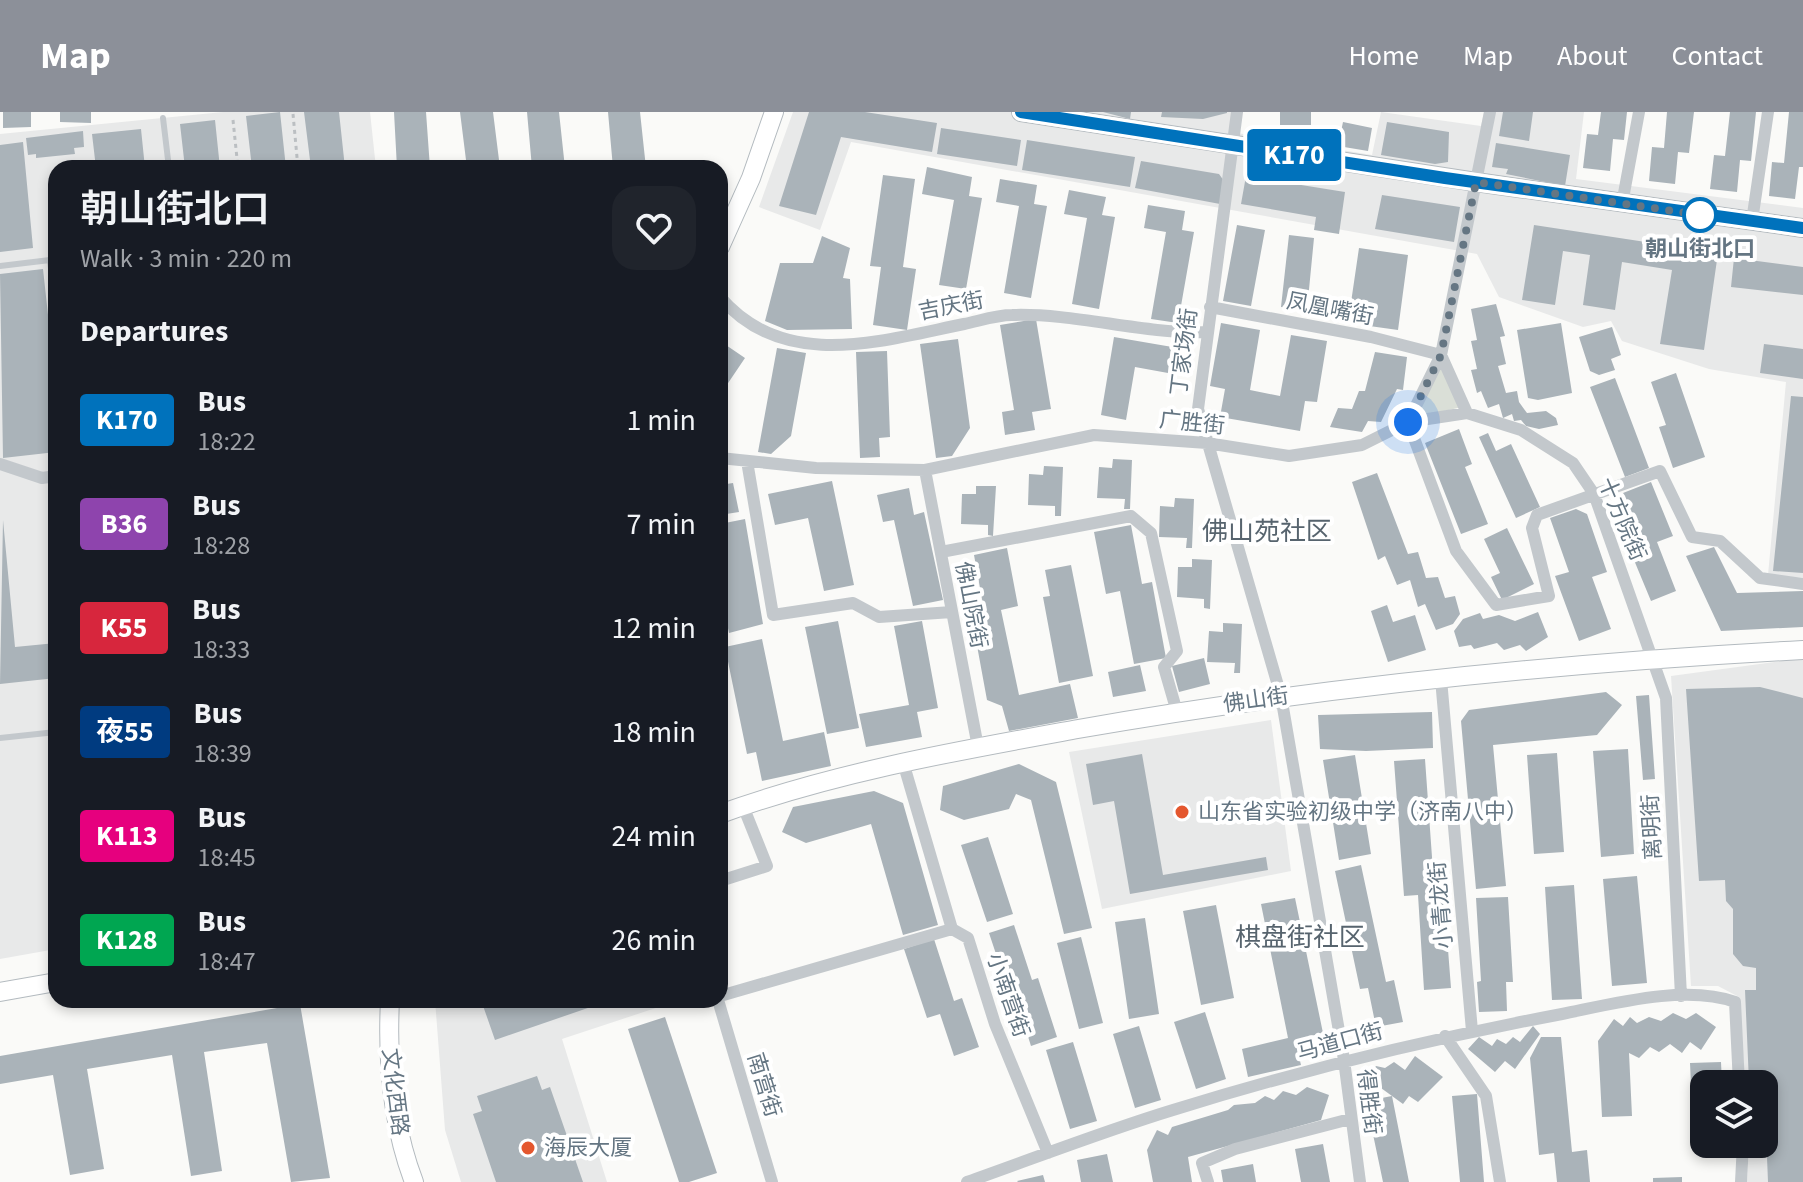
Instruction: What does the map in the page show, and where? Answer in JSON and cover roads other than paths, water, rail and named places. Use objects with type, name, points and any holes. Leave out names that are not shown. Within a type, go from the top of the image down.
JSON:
[{"type":"street","points":[[728,229],[751,178],[774,112]]},
{"type":"street","points":[[1021,112],[1622,204],[1803,228]]},
{"type":"street","name":"丁家场街","points":[[1237,112],[1205,332],[1198,409],[1281,696]]},
{"type":"street","points":[[1490,112],[1441,355],[1408,422],[1456,551],[1496,605],[1549,596],[1532,528],[1537,515],[1660,471],[1692,537],[1720,541],[1760,578],[1803,584]]},
{"type":"street","points":[[1622,204],[1639,112]]},
{"type":"street","points":[[1752,221],[1768,112]]},
{"type":"street","name":"吉庆街","points":[[728,306],[738,318],[770,336],[853,346],[1010,314],[1097,321],[1176,333],[1205,332]]},
{"type":"street","name":"凤凰嘴街","points":[[1210,307],[1371,337],[1441,355]]},
{"type":"street","points":[[1441,355],[1467,413]]},
{"type":"street","name":"十方院街","points":[[1408,422],[1467,413],[1521,430],[1573,463],[1594,494],[1654,658]]},
{"type":"street","name":"广胜街","points":[[728,459],[816,468],[925,470],[1094,435],[1207,443],[1289,456],[1362,445],[1408,422]]},
{"type":"street","points":[[747,461],[773,615],[853,603],[879,617],[952,612]]},
{"type":"street","points":[[0,464],[42,478],[48,477]]},
{"type":"street","name":"佛山院街","points":[[925,470],[978,747]]},
{"type":"street","points":[[941,552],[1131,516],[1151,533],[1177,651],[1164,667],[1177,712]]},
{"type":"street","name":"佛山街","points":[[728,811],[777,793],[903,762],[1281,696],[1654,658],[1803,650]]},
{"type":"street","name":"离明街","points":[[1654,658],[1666,698],[1681,996]]},
{"type":"street","name":"小青龙街","points":[[1441,679],[1472,1031]]},
{"type":"street","name":"得胜街","points":[[1281,696],[1344,1060],[1360,1182]]},
{"type":"street","name":"小南营街","points":[[903,762],[952,929],[968,938],[995,1024],[1048,1153]]},
{"type":"street","points":[[728,878],[767,866],[743,806]]},
{"type":"street","points":[[728,995],[952,929]]},
{"type":"street","points":[[0,992],[48,983]]},
{"type":"street","name":"马道口街","points":[[967,1182],[1171,1110],[1344,1060],[1445,1036],[1612,1004],[1713,994],[1735,1002],[1738,1070]]},
{"type":"street","name":"文化西路","points":[[390,1008],[388,1036],[393,1098],[404,1155],[414,1182]]},
{"type":"street","name":"南营街","points":[[722,1008],[772,1182]]},
{"type":"street","points":[[1445,1036],[1486,1096],[1500,1182]]},
{"type":"street","points":[[1208,1182],[1202,1163],[1235,1149],[1350,1119]]},
{"type":"street","points":[[1741,1182],[1742,1158]]},
{"type":"lane","points":[[163,118],[168,160]]},
{"type":"lane","points":[[0,266],[48,260]]},
{"type":"lane","points":[[0,738],[48,733]]},
{"type":"place","name":"朝山街北口","points":[[1700,215]]},
{"type":"place","name":"山东省实验初级中学（济南八中）","points":[[1182,812]]},
{"type":"place","name":"海辰大厦","points":[[528,1148]]},
{"type":"district","name":"佛山苑社区","points":[[1267,531]]},
{"type":"district","name":"棋盘街社区","points":[[1300,937]]}]
